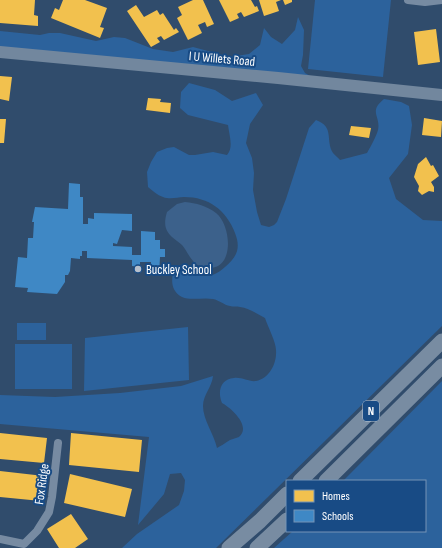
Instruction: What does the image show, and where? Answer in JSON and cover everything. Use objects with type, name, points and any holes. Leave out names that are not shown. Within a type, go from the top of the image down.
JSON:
[{"type":"highway","name":"N","points":[[301,480],[442,341]]},
{"type":"highway","name":"N","points":[[327,480],[442,366]]},
{"type":"highway","points":[[229,548],[260,521],[286,495]]},
{"type":"highway","points":[[256,548],[286,521]]},
{"type":"street","points":[[408,0],[425,2],[442,0]]},
{"type":"street","name":"I U Willets Road","points":[[0,52],[270,77],[442,95]]},
{"type":"street","name":"Fox Ridge","points":[[0,539],[24,544],[37,531],[49,512],[58,443]]},
{"type":"shaded area","points":[[315,0],[391,0],[383,77],[308,69]]},
{"type":"shaded area","points":[[298,17],[304,30],[301,66],[305,73],[312,77],[0,48],[0,31],[40,35],[60,33],[96,41],[114,37],[125,38],[153,49],[173,52],[193,47],[230,57],[249,54],[260,45],[264,28],[271,37],[282,44],[295,30]]},
{"type":"shaded area","points":[[189,83],[215,90],[232,101],[256,93],[263,105],[250,124],[246,143],[252,158],[254,173],[253,190],[257,212],[261,225],[269,227],[277,222],[309,128],[316,120],[326,126],[333,153],[340,160],[367,153],[378,130],[376,114],[377,107],[384,99],[401,102],[409,106],[412,125],[408,154],[389,178],[396,199],[423,220],[442,221],[442,326],[216,548],[122,548],[137,534],[179,505],[184,491],[185,480],[181,473],[170,474],[164,494],[138,525],[149,437],[0,424],[0,395],[55,397],[120,393],[181,386],[213,376],[204,398],[203,411],[217,448],[230,440],[239,437],[242,433],[243,428],[238,417],[230,408],[222,403],[220,390],[223,383],[230,379],[237,378],[256,381],[265,377],[272,369],[276,355],[276,347],[265,318],[253,311],[215,300],[189,299],[182,297],[174,290],[172,280],[173,273],[176,270],[201,276],[213,275],[219,272],[235,256],[238,248],[237,238],[227,218],[216,206],[201,199],[184,197],[166,198],[157,194],[148,187],[147,172],[157,152],[174,147],[189,155],[213,152],[227,155],[229,152],[230,141],[228,125],[188,115],[180,108],[181,92]]},
{"type":"shaded area","points":[[185,202],[209,208],[222,220],[226,228],[228,248],[226,257],[221,263],[214,267],[199,266],[196,264],[182,245],[167,232],[165,219],[167,212],[177,204]]},
{"type":"shaded area","points":[[17,323],[46,323],[46,340],[17,340]]},
{"type":"shaded area","points":[[188,327],[189,380],[84,391],[85,338]]},
{"type":"shaded area","points":[[15,344],[72,344],[72,389],[15,389]]},
{"type":"shaded area","points":[[442,381],[442,548],[274,548],[292,532],[426,532],[426,480],[344,480]]},
{"type":"building: Homes","points":[[0,0],[35,0],[34,15],[38,16],[38,26],[0,23]]},
{"type":"building: Homes","points":[[63,0],[85,0],[107,8],[100,27],[104,28],[100,38],[51,18],[55,8],[59,10]]},
{"type":"building: Homes","points":[[193,0],[203,0],[214,24],[207,27],[205,22],[198,25],[202,33],[188,40],[177,18],[182,15],[178,7]]},
{"type":"building: Homes","points":[[219,0],[251,0],[255,7],[257,6],[259,11],[244,17],[241,12],[237,14],[239,18],[230,22]]},
{"type":"building: Homes","points":[[259,0],[281,0],[276,2],[279,11],[264,16]]},
{"type":"building: Homes","points":[[283,0],[292,0],[292,2],[285,5]]},
{"type":"building: Homes","points":[[136,5],[144,17],[157,10],[160,15],[163,13],[174,30],[176,28],[179,32],[164,40],[161,36],[157,38],[160,42],[151,47],[127,11]]},
{"type":"building: Homes","points":[[436,29],[440,62],[418,65],[414,32]]},
{"type":"building: Homes","points":[[0,76],[12,77],[9,101],[0,99]]},
{"type":"building: Homes","points":[[148,98],[161,99],[160,102],[171,103],[170,113],[146,110]]},
{"type":"building: Homes","points":[[424,118],[442,121],[441,137],[422,135]]},
{"type":"building: Homes","points":[[0,119],[6,119],[4,143],[0,143]]},
{"type":"building: Homes","points":[[351,126],[371,128],[369,138],[349,135]]},
{"type":"building: Homes","points":[[426,157],[431,166],[433,165],[439,176],[431,182],[434,187],[434,192],[429,191],[422,195],[418,191],[419,186],[414,177],[418,164]]},
{"type":"building: Homes","points":[[0,433],[47,438],[44,463],[0,459]]},
{"type":"building: Homes","points":[[71,433],[142,440],[139,472],[69,465]]},
{"type":"building: Homes","points":[[0,471],[44,476],[41,501],[0,497]]},
{"type":"building: Homes","points":[[70,474],[132,489],[125,517],[64,503]]},
{"type":"building: Homes","points":[[71,514],[88,539],[75,548],[59,548],[47,529]]},
{"type":"building: Schools","points":[[69,183],[80,184],[80,197],[83,197],[83,224],[88,224],[88,218],[94,219],[94,213],[132,214],[132,231],[122,230],[117,244],[113,243],[113,246],[132,247],[132,255],[141,255],[141,231],[155,232],[155,240],[160,240],[160,249],[165,249],[165,257],[160,257],[159,275],[150,274],[151,262],[140,262],[140,267],[132,266],[132,260],[87,258],[87,251],[82,251],[82,256],[80,256],[80,259],[71,258],[70,271],[68,275],[65,275],[65,282],[57,294],[27,292],[28,288],[15,287],[18,257],[27,258],[28,238],[33,238],[34,222],[32,222],[35,207],[68,209]]},
{"type":"place","name":"Buckley School","points":[[138,269]]}]
